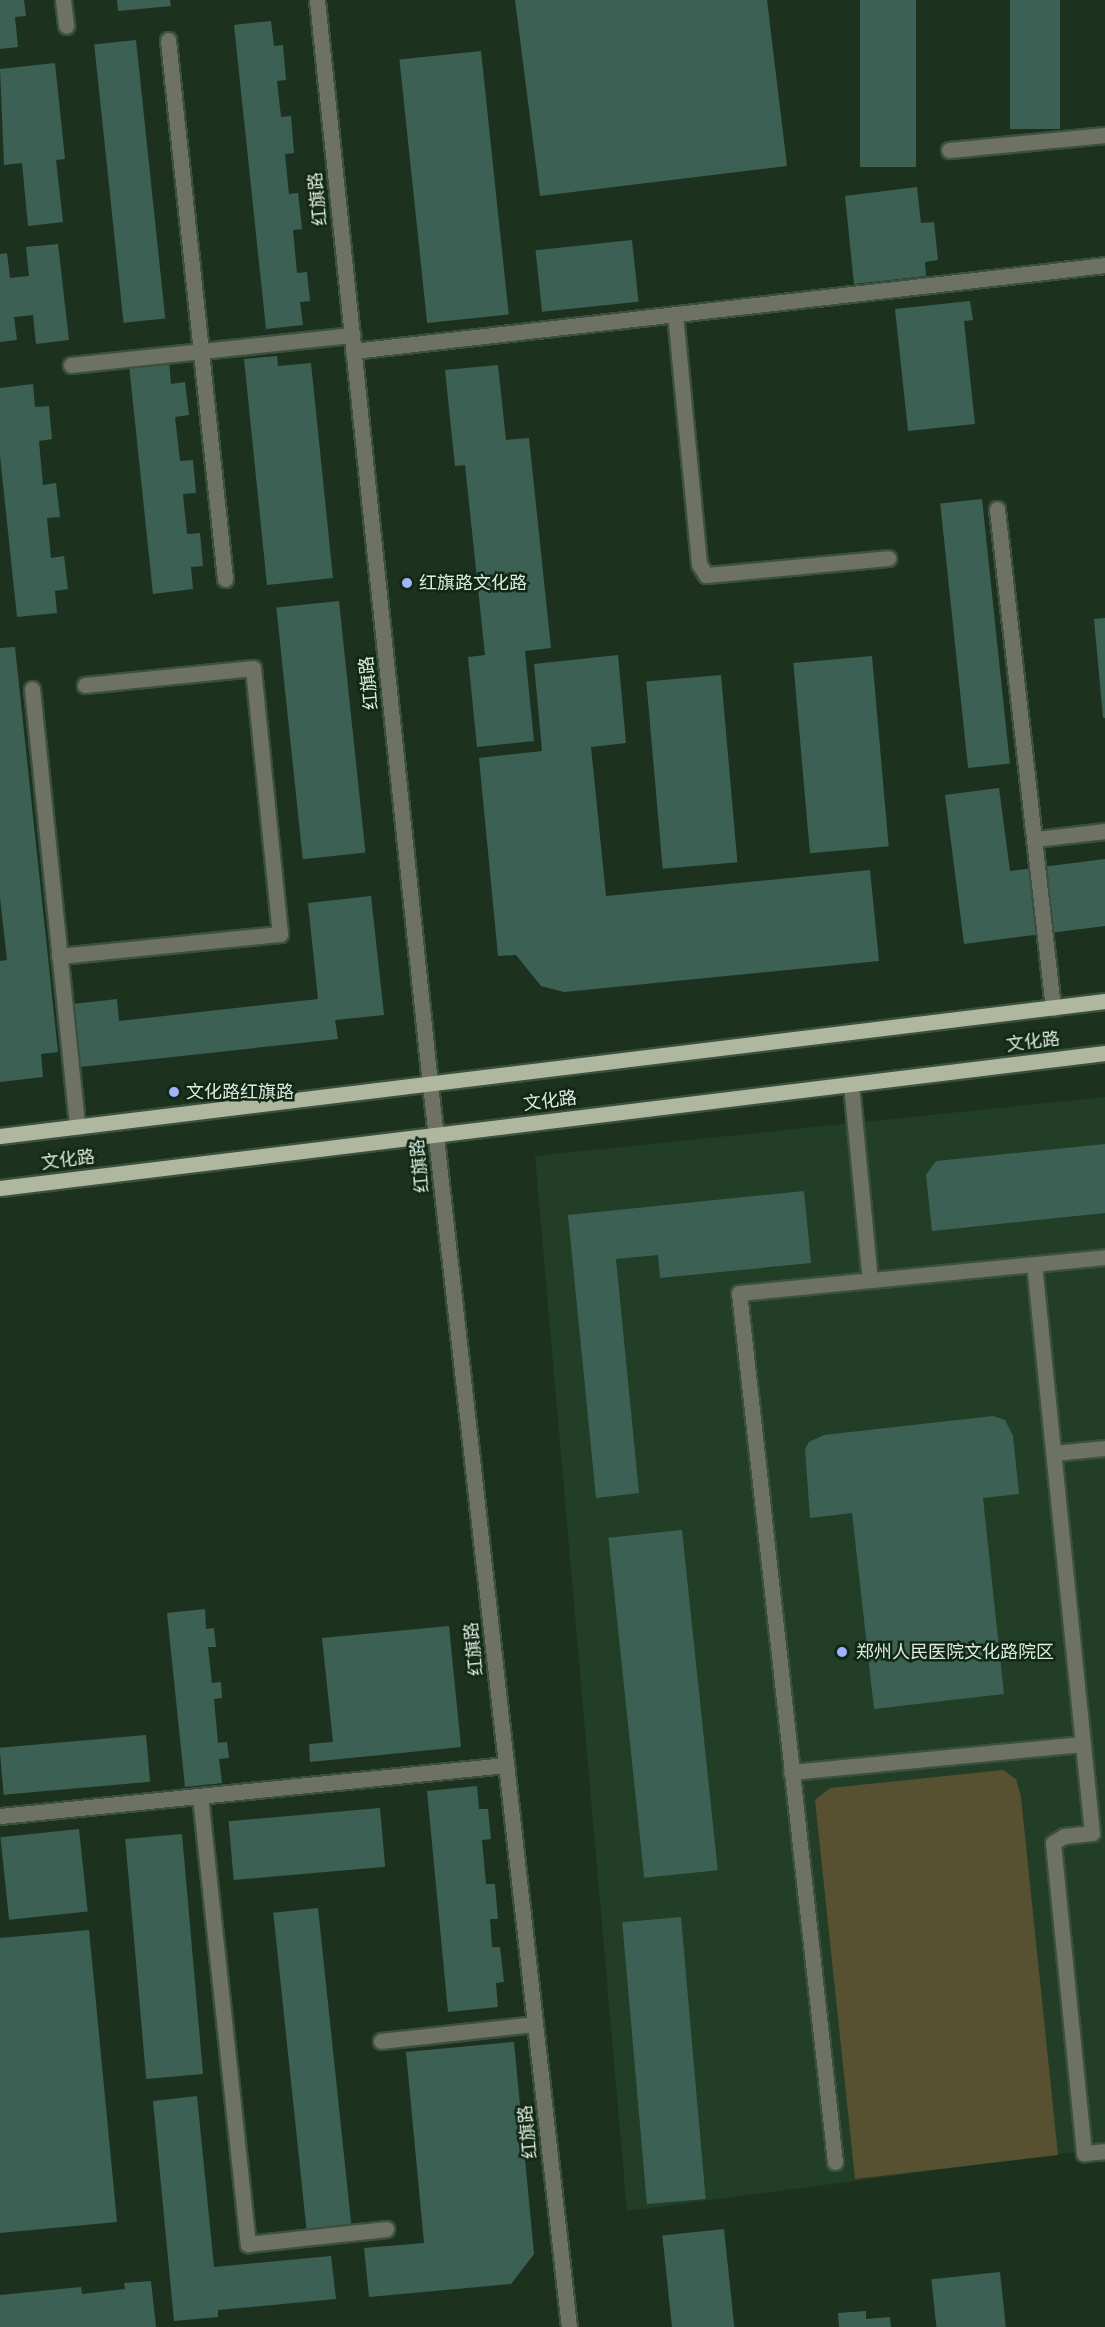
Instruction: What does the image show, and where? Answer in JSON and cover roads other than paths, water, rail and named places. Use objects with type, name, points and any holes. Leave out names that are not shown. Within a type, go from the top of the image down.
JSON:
[{"type":"main road","name":"文化路","points":[[0,1136],[1105,1001]]},
{"type":"main road","name":"文化路","points":[[0,1188],[1105,1053]]},
{"type":"street","points":[[63,0],[66,26]]},
{"type":"street","name":"红旗路","points":[[317,0],[430,1084],[569,2327]]},
{"type":"street","points":[[168,40],[225,579]]},
{"type":"street","points":[[949,150],[1105,135]]},
{"type":"street","points":[[71,365],[201,351],[353,343],[675,314],[1105,265]]},
{"type":"street","points":[[675,314],[699,564],[706,575],[888,558]]},
{"type":"street","points":[[997,509],[1053,1008]]},
{"type":"street","points":[[59,956],[280,934],[253,668],[85,685]]},
{"type":"street","points":[[32,689],[77,1127]]},
{"type":"street","points":[[1035,839],[1105,831]]},
{"type":"street","points":[[851,1084],[870,1280]]},
{"type":"street","points":[[835,2162],[740,1293],[1105,1257]]},
{"type":"street","points":[[1035,1264],[1083,1744],[1098,1832],[1064,1836],[1053,1843],[1084,2153],[1105,2151]]},
{"type":"street","points":[[1054,1453],[1105,1448]]},
{"type":"street","points":[[791,1772],[1083,1744]]},
{"type":"street","points":[[0,1816],[506,1765]]},
{"type":"street","points":[[200,1796],[248,2244],[386,2229]]},
{"type":"street","points":[[381,2041],[535,2024]]},
{"type":"place","name":"红旗路文化路","points":[[407,583]]},
{"type":"place","name":"文化路红旗路","points":[[174,1092]]},
{"type":"place","name":"郑州人民医院文化路院区","points":[[842,1652]]}]
